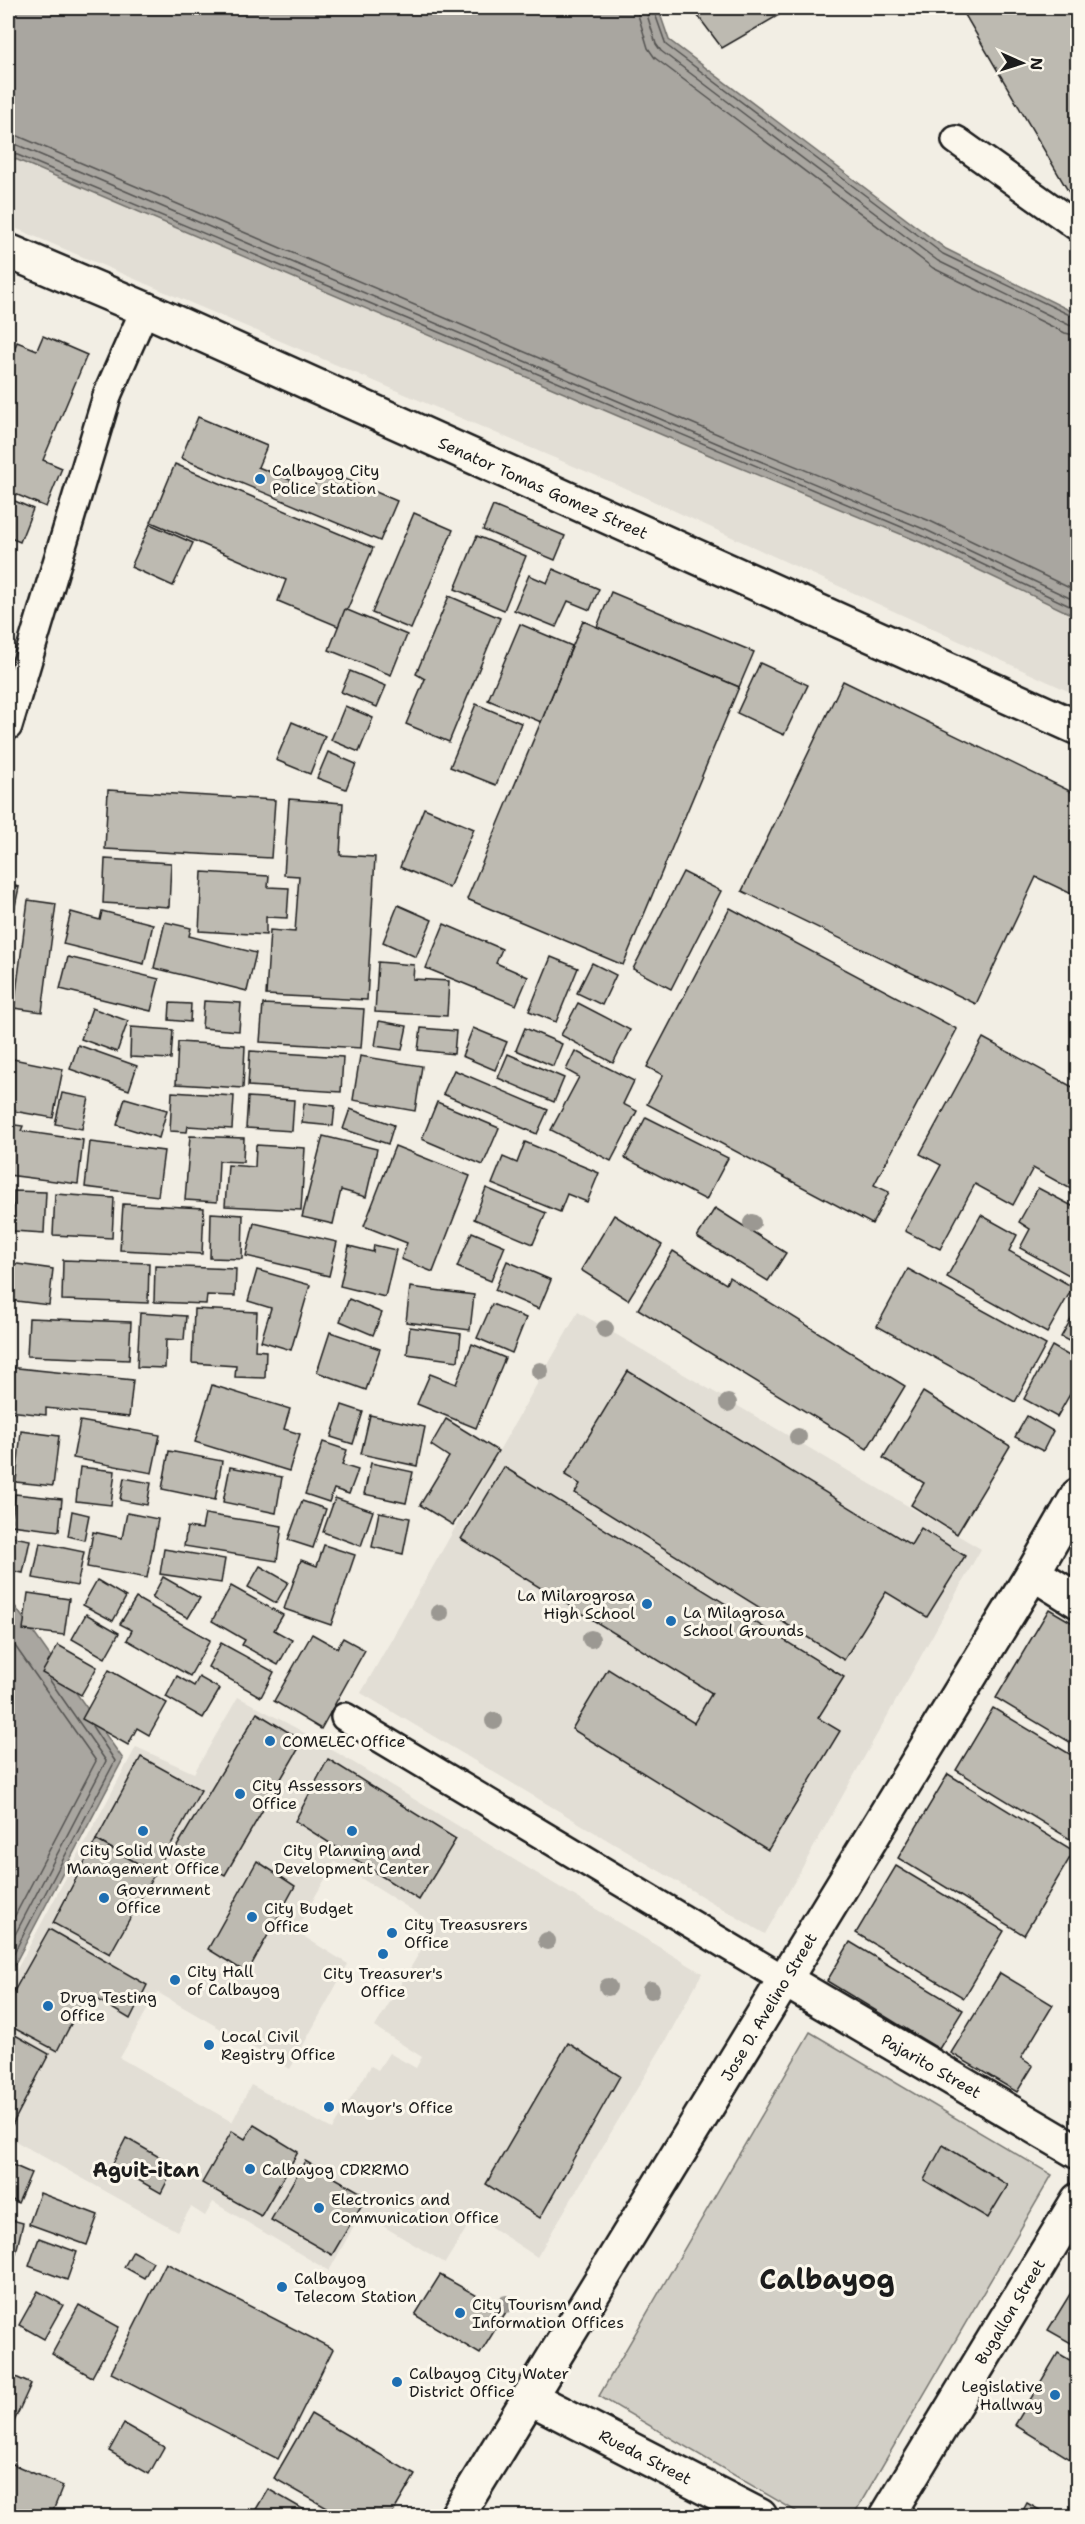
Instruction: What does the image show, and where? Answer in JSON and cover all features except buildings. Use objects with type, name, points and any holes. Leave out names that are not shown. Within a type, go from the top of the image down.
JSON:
[{"type":"main road","name":"Senator Tomas Gomez Street","points":[[8,251],[145,309],[1077,728]]},
{"type":"main road","name":"Jose D. Avelino Street","points":[[457,2517],[1033,1573],[1077,1495]]},
{"type":"main road","points":[[1033,1573],[1077,1601]]},
{"type":"main road","name":"Pajarito Street","points":[[785,1980],[1077,2152]]},
{"type":"main road","name":"Bugallon Street","points":[[887,2517],[1077,2200]]},
{"type":"main road","name":"Rueda Street","points":[[530,2397],[760,2517]]},
{"type":"lane","points":[[956,140],[1077,227]]},
{"type":"lane","points":[[8,726],[108,393],[145,309]]},
{"type":"lane","points":[[345,1717],[785,1980]]},
{"type":"shaded area","points":[[8,156],[714,457],[921,542],[1077,617],[1077,695],[618,485],[8,225]]},
{"type":"shaded area","name":"La Milagrosa School Grounds","points":[[578,1312],[981,1549],[765,1934],[361,1693]]},
{"type":"shaded area","name":"City Hall of Calbayog","points":[[238,1697],[296,1728],[702,1973],[666,2040],[537,2257],[474,2216],[445,2263],[361,2213],[329,2271],[213,2202],[205,2216],[191,2207],[177,2231],[8,2137],[8,1986],[136,1747],[194,1773]],"holes":[[[335,1862],[436,1925],[375,2027],[422,2057],[416,2068],[389,2053],[378,2070],[371,2066],[332,2129],[251,2085],[232,2122],[120,2058],[157,1992],[290,2069],[348,1964],[295,1931]]]},
{"type":"shaded area","points":[[810,2032],[1052,2175],[853,2516],[804,2516],[599,2396]]},
{"type":"water","points":[[8,8],[658,8],[669,40],[946,249],[1077,314],[1077,617],[920,542],[714,457],[8,156]]},
{"type":"water","points":[[14,1605],[123,1759],[8,1977],[8,1618]]},
{"type":"place","name":"Calbayog City Police station","points":[[260,479]]},
{"type":"place","name":"La Milarogrosa High School","points":[[647,1604]]},
{"type":"place","name":"La Milagrosa School Grounds","points":[[671,1621]]},
{"type":"place","name":"COMELEC Office","points":[[270,1741]]},
{"type":"place","name":"City Assessors Office","points":[[240,1794]]},
{"type":"place","name":"City Solid Waste Management Office","points":[[143,1831]]},
{"type":"place","name":"City Planning and Development Center","points":[[352,1831]]},
{"type":"place","name":"Government Office","points":[[104,1898]]},
{"type":"place","name":"City Budget Office","points":[[252,1917]]},
{"type":"place","name":"City Treasusrers Office","points":[[392,1933]]},
{"type":"place","name":"City Treasurer's Office","points":[[383,1954]]},
{"type":"place","name":"City Hall of Calbayog","points":[[175,1980]]},
{"type":"place","name":"Drug Testing Office","points":[[48,2006]]},
{"type":"place","name":"Local Civil Registry Office","points":[[209,2045]]},
{"type":"place","name":"Mayor's Office","points":[[329,2107]]},
{"type":"place","name":"Calbayog CDRRMO","points":[[250,2169]]},
{"type":"place","name":"Electronics and Communication Office","points":[[319,2208]]},
{"type":"place","name":"Calbayog Telecom Station","points":[[282,2287]]},
{"type":"place","name":"City Tourism and Information Offices","points":[[460,2313]]},
{"type":"place","name":"Calbayog City Water District Office","points":[[397,2382]]},
{"type":"place","name":"Legislative Hallway","points":[[1055,2395]]},
{"type":"district","name":"Aguit-itan","points":[[146,2170]]},
{"type":"district","name":"Calbayog","points":[[827,2279]]}]
